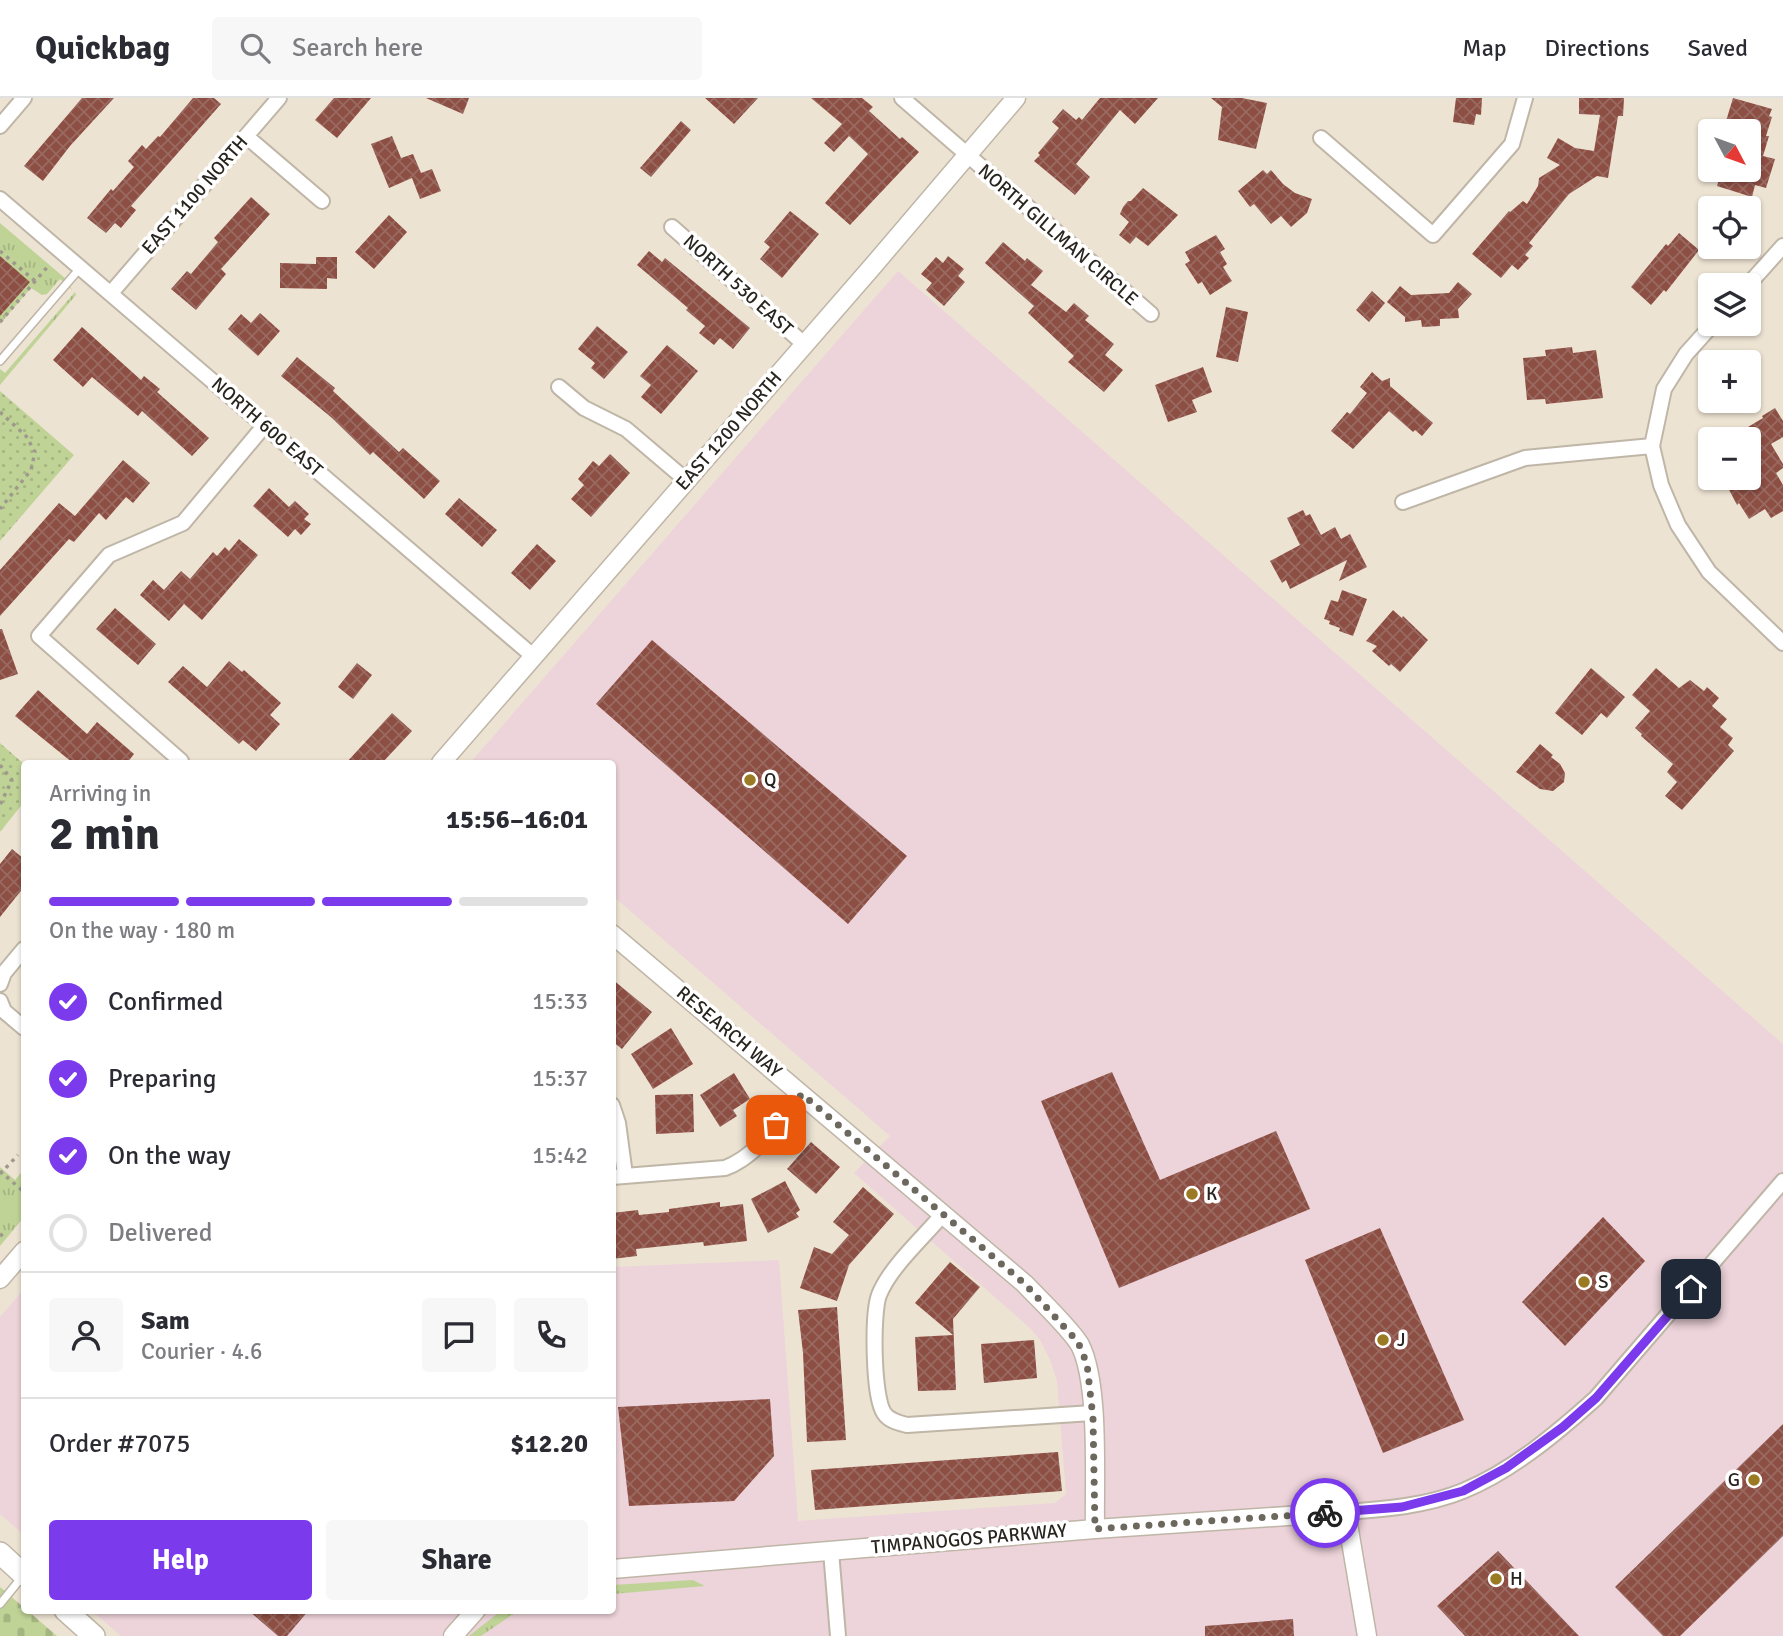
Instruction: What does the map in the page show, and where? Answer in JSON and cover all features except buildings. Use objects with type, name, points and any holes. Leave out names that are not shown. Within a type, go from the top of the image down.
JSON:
[{"type":"main road","points":[[0,1553],[21,1572]]},
{"type":"main road","points":[[69,1614],[94,1636]]},
{"type":"street","points":[[0,126],[24,98]]},
{"type":"street","name":"EAST 1100 NORTH","points":[[111,293],[279,98]]},
{"type":"street","name":"NORTH GILLMAN CIRCLE","points":[[902,98],[1151,314]]},
{"type":"street","name":"EAST 1200 NORTH","points":[[443,760],[1016,98]]},
{"type":"street","points":[[1321,138],[1433,235],[1512,144],[1525,98]]},
{"type":"street","points":[[246,136],[322,201]]},
{"type":"street","name":"NORTH 600 EAST","points":[[0,198],[533,656]]},
{"type":"street","name":"NORTH 530 EAST","points":[[672,227],[804,344]]},
{"type":"street","points":[[1759,273],[1783,246]]},
{"type":"street","points":[[1702,336],[1686,354],[1664,389],[1652,446],[1661,485],[1678,525],[1709,572],[1783,643]]},
{"type":"street","points":[[559,387],[584,408],[626,429],[686,480]]},
{"type":"street","points":[[178,760],[39,636],[109,555],[183,523],[264,426]]},
{"type":"street","points":[[1403,502],[1525,458],[1652,446]]},
{"type":"street","name":"RESEARCH WAY","points":[[616,937],[1025,1284],[1078,1342],[1087,1364],[1092,1413],[1095,1529]]},
{"type":"street","points":[[0,984],[4,973],[21,953]]},
{"type":"street","points":[[0,1001],[4,1011],[21,1025]]},
{"type":"street","points":[[616,1117],[619,1176],[725,1168],[750,1155],[802,1094]]},
{"type":"street","name":"TIMPANOGOS PARKWAY","points":[[616,1569],[1402,1507],[1463,1491],[1506,1468],[1563,1427],[1596,1398],[1783,1181]]},
{"type":"street","points":[[943,1214],[895,1270],[879,1295],[874,1335],[878,1396],[884,1415],[907,1425],[1092,1413]]},
{"type":"street","points":[[0,1279],[21,1254]]},
{"type":"street","points":[[1346,1512],[1367,1636]]},
{"type":"street","points":[[831,1551],[838,1636]]},
{"type":"street","points":[[453,1636],[472,1614]]},
{"type":"lane","points":[[0,361],[81,267]]},
{"type":"lane","points":[[0,1604],[21,1579]]},
{"type":"path","points":[[0,251],[35,281]]},
{"type":"path","points":[[0,321],[48,265]]},
{"type":"path","points":[[0,412],[26,436],[35,452],[31,470],[0,509]]},
{"type":"path","points":[[0,765],[12,780],[0,806]]},
{"type":"path","points":[[18,1154],[1,1173],[21,1190]]},
{"type":"shaded area","points":[[898,271],[1783,1044],[1783,1636],[121,1636],[96,1614],[616,1614],[616,1267],[779,1260],[798,1521],[1055,1503],[1066,1494],[1057,1381],[1040,1340],[1030,1328],[854,1173],[890,1136],[616,899],[616,760],[473,760]]},
{"type":"shaded area","points":[[21,1292],[21,1532],[0,1514],[0,1317]]},
{"type":"green space","points":[[0,223],[66,279],[72,290],[60,279],[47,294],[42,295],[31,288],[0,324],[0,316],[29,282],[0,256]]},
{"type":"green space","points":[[75,292],[76,295],[0,385],[0,369],[5,373]]},
{"type":"green space","points":[[0,391],[74,455],[0,541]]},
{"type":"green space","points":[[0,743],[21,761],[21,806],[0,832]]},
{"type":"green space","points":[[0,1167],[15,1180],[21,1173],[21,1221],[0,1246]]},
{"type":"green space","points":[[693,1580],[705,1586],[616,1594],[616,1585]]},
{"type":"green space","points":[[0,1587],[21,1605],[21,1614],[31,1614],[57,1636],[0,1636]]},
{"type":"green space","points":[[497,1614],[513,1614],[481,1636],[469,1636]]},
{"type":"way so far","points":[[776,1125],[802,1094],[1025,1284],[1078,1342],[1087,1364],[1093,1418],[1095,1529],[1325,1513]]},
{"type":"place","name":"Q","points":[[750,780]]},
{"type":"place","name":"K","points":[[1192,1194]]},
{"type":"place","name":"S","points":[[1584,1282]]},
{"type":"place","name":"J","points":[[1383,1340]]},
{"type":"place","name":"G","points":[[1754,1480]]},
{"type":"place","name":"H","points":[[1496,1579]]},
{"type":"route","points":[[1325,1513],[1402,1507],[1463,1491],[1506,1468],[1563,1427],[1596,1398],[1691,1289]]}]
